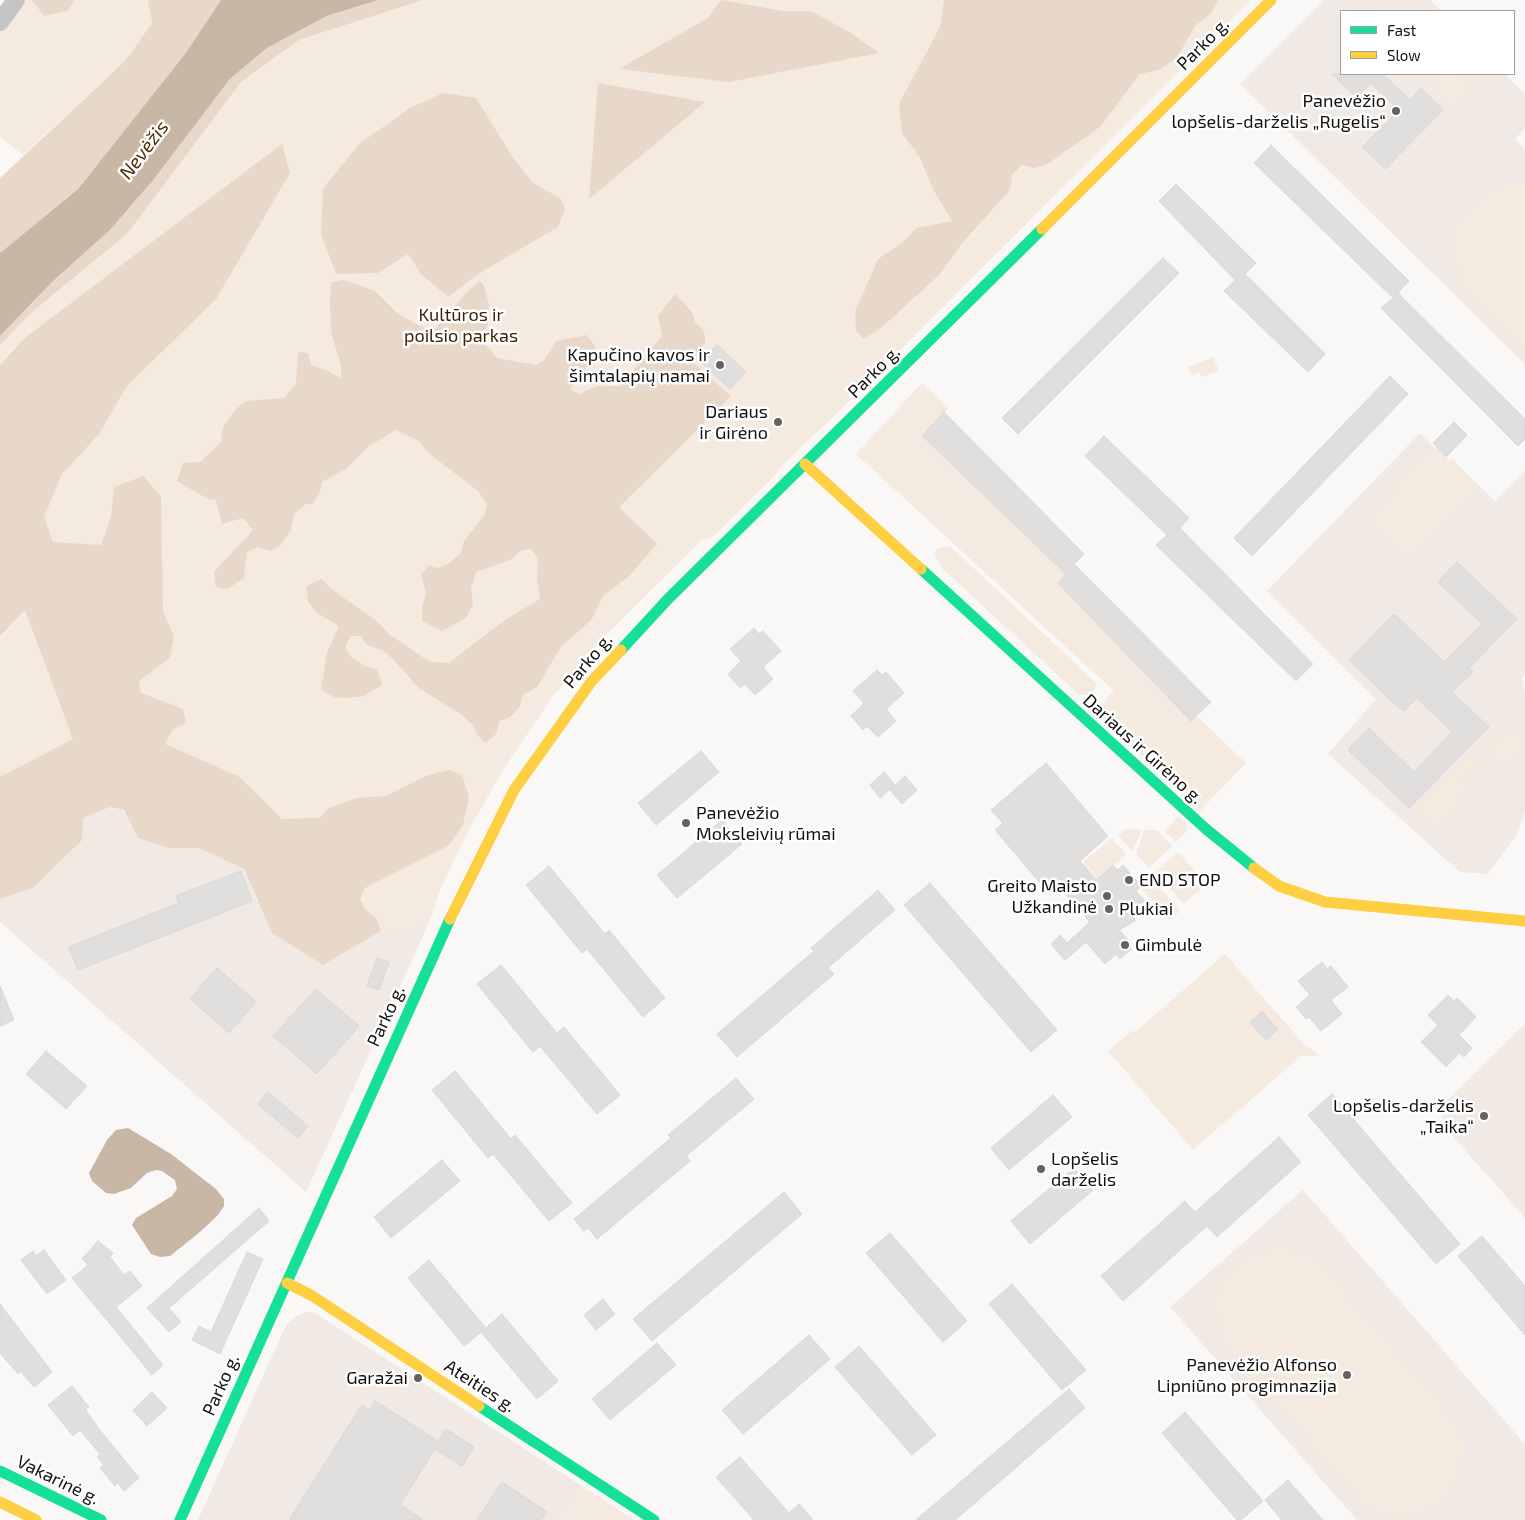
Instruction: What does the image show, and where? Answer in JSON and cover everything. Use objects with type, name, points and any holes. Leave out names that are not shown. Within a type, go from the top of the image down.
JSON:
[{"type":"main road","name":"Parko g.","points":[[180,1520],[411,1002],[487,841],[514,790],[539,752],[591,682],[668,598],[1272,0]]},
{"type":"main road","name":"Dariaus ir Girėno g.","points":[[805,464],[1206,829],[1261,874],[1279,886],[1325,902],[1525,921]]},
{"type":"main road","name":"Ateities g.","points":[[287,1283],[311,1295],[366,1333],[654,1520]]},
{"type":"main road","name":"Vakarinė g.","points":[[0,1471],[101,1520]]},
{"type":"main road","points":[[0,1502],[36,1520]]},
{"type":"street","points":[[0,22],[16,0]]},
{"type":"shaded area","name":"Panevėžio lopšelis-darželis „Rugelis“","points":[[1324,0],[1430,0],[1440,10],[1340,10],[1340,75],[1506,75],[1525,94],[1525,128],[1515,139],[1525,149],[1525,364],[1240,84]]},
{"type":"shaded area","points":[[1420,433],[1448,462],[1452,459],[1495,501],[1525,471],[1525,674],[1522,678],[1525,694],[1525,811],[1516,836],[1488,874],[1460,872],[1328,754],[1376,699],[1267,591]]},
{"type":"shaded area","points":[[110,807],[123,810],[138,838],[168,848],[199,848],[245,869],[257,901],[323,965],[381,931],[429,923],[306,1192],[0,922],[0,899],[33,888],[83,818]]},
{"type":"shaded area","name":"Lopšelis-darželis „Taika“","points":[[1524,1025],[1525,1218],[1444,1126],[1441,1106]]},
{"type":"shaded area","name":"Panevėžio Alfonso Lipniūno progimnazija","points":[[1303,1190],[1525,1444],[1525,1520],[1357,1520],[1170,1307]]},
{"type":"shaded area","points":[[306,1312],[315,1313],[582,1486],[559,1520],[198,1520],[286,1325],[296,1316]]},
{"type":"green space","points":[[20,0],[32,0],[44,16],[68,11],[75,0],[148,0],[152,23],[125,61],[23,155],[0,137],[0,28]]},
{"type":"green space","points":[[32,0],[75,0],[68,11],[44,16]]},
{"type":"green space","points":[[148,0],[221,0],[185,54],[78,189],[0,253],[0,178],[125,61],[152,23]]},
{"type":"green space","points":[[378,0],[423,0],[299,40],[241,82],[127,234],[32,312],[0,345],[0,336],[52,282],[110,230],[154,179],[230,79],[267,48],[327,16]]},
{"type":"green space","name":"Kultūros ir poilsio parkas","points":[[423,0],[1251,0],[834,416],[778,469],[777,473],[713,537],[702,540],[603,638],[551,699],[503,770],[469,830],[440,890],[429,923],[381,931],[323,965],[272,933],[244,869],[199,848],[168,848],[138,838],[124,810],[110,807],[83,818],[82,840],[33,888],[0,899],[0,345],[32,312],[127,234],[241,82],[299,40]]},
{"type":"green space","points":[[721,0],[783,11],[811,11],[851,33],[879,53],[729,82],[619,69],[708,18]]},
{"type":"green space","points":[[944,0],[1219,0],[1210,14],[1196,25],[1177,57],[1159,70],[1140,74],[1100,127],[1046,165],[1034,168],[1022,165],[1012,174],[1010,190],[962,243],[940,274],[881,328],[864,339],[856,331],[855,312],[878,259],[901,244],[917,228],[952,221],[934,191],[919,156],[902,133],[899,104],[940,27]]},
{"type":"green space","points":[[1436,75],[1456,75],[1473,91],[1456,109],[1435,89],[1442,81]]},
{"type":"green space","points":[[598,83],[705,102],[589,199]]},
{"type":"green space","points":[[443,93],[476,98],[512,156],[533,183],[560,198],[565,209],[558,227],[478,274],[448,297],[421,274],[408,254],[378,273],[336,274],[321,234],[323,189],[359,144],[410,108]]},
{"type":"green space","points":[[282,144],[290,173],[216,299],[127,386],[99,434],[62,474],[44,517],[53,542],[101,545],[111,517],[114,487],[143,476],[161,497],[163,612],[174,636],[170,658],[139,681],[141,693],[183,709],[186,723],[172,730],[165,744],[238,776],[282,819],[320,818],[329,808],[357,798],[386,796],[428,775],[449,770],[462,775],[469,797],[463,825],[448,846],[365,888],[360,899],[365,909],[376,918],[381,931],[323,965],[272,933],[244,869],[199,848],[168,848],[138,838],[124,810],[110,807],[83,818],[82,840],[33,888],[0,899],[0,777],[73,739],[25,610],[0,636],[0,365],[26,337]]},
{"type":"green space","points":[[1505,183],[1525,183],[1525,351],[1460,284],[1455,259],[1454,244],[1456,230],[1463,216],[1481,195]]},
{"type":"green space","points":[[344,280],[375,291],[397,313],[433,331],[465,294],[480,281],[484,286],[489,304],[488,325],[480,338],[497,358],[536,365],[544,360],[556,341],[587,335],[596,348],[586,368],[570,389],[579,394],[597,386],[620,386],[662,336],[658,316],[675,294],[692,312],[695,322],[703,330],[705,336],[705,343],[691,361],[731,396],[619,507],[657,544],[629,576],[603,596],[592,619],[561,647],[537,687],[523,695],[519,708],[509,718],[499,721],[496,734],[485,743],[477,734],[473,725],[462,715],[419,688],[393,659],[382,650],[367,645],[361,636],[351,636],[345,646],[351,657],[365,666],[377,669],[382,685],[364,696],[347,698],[334,697],[321,690],[327,652],[339,626],[317,613],[308,602],[306,587],[322,579],[331,589],[376,620],[390,635],[430,662],[449,663],[502,622],[540,599],[537,580],[538,558],[531,549],[520,551],[510,560],[476,572],[471,588],[473,604],[466,618],[442,631],[422,621],[422,608],[426,593],[421,574],[429,565],[437,568],[448,564],[461,553],[464,541],[484,516],[487,505],[478,491],[426,451],[419,441],[396,430],[369,446],[346,469],[322,482],[320,492],[313,504],[306,504],[294,514],[291,530],[281,545],[270,551],[258,547],[247,552],[244,578],[227,589],[216,587],[214,572],[253,530],[243,518],[222,524],[216,500],[208,499],[177,481],[183,463],[200,462],[221,442],[223,427],[237,408],[247,401],[284,398],[296,384],[298,352],[308,353],[311,365],[328,371],[341,379],[341,365],[331,332],[330,302],[331,282]]},
{"type":"green space","points":[[1213,357],[1219,371],[1201,377],[1199,373],[1192,376],[1188,367]]},
{"type":"green space","points":[[922,383],[949,408],[922,437],[1066,574],[1058,583],[1246,763],[1199,812],[1100,717],[1106,699],[1114,691],[856,454]]},
{"type":"green space","points":[[1435,447],[1478,488],[1410,559],[1367,517]]},
{"type":"green space","points":[[950,546],[1096,683],[1095,690],[1089,695],[1079,695],[943,569],[934,555],[937,548]]},
{"type":"green space","points":[[1509,727],[1525,743],[1525,747],[1504,768],[1486,751]]},
{"type":"green space","points":[[1492,730],[1496,734],[1475,756],[1480,761],[1461,780],[1469,788],[1459,798],[1463,802],[1435,830],[1414,809]]},
{"type":"green space","points":[[1178,816],[1187,824],[1187,831],[1176,842],[1165,832]]},
{"type":"green space","points":[[1126,829],[1142,830],[1132,852],[1118,835]]},
{"type":"green space","points":[[1144,830],[1157,830],[1172,846],[1149,868],[1136,854]]},
{"type":"green space","points":[[1112,838],[1126,855],[1098,879],[1083,862]]},
{"type":"green space","points":[[1178,852],[1207,884],[1184,904],[1155,872]]},
{"type":"green space","points":[[1152,879],[1180,911],[1169,920],[1141,888]]},
{"type":"green space","points":[[1225,954],[1303,1043],[1320,1056],[1301,1056],[1193,1150],[1108,1051],[1133,1030],[1135,1032]]},
{"type":"green space","points":[[1278,1247],[1307,1253],[1325,1269],[1458,1424],[1464,1444],[1458,1481],[1444,1500],[1423,1514],[1400,1518],[1381,1514],[1364,1506],[1221,1340],[1216,1303],[1218,1288],[1225,1275],[1251,1253]]},
{"type":"green space","points":[[582,1486],[635,1520],[559,1520]]},
{"type":"water","name":"Nevėžis","points":[[221,0],[378,0],[327,16],[267,48],[230,79],[154,179],[110,230],[52,282],[0,336],[0,253],[78,189],[185,54]]},
{"type":"water","points":[[128,1128],[171,1154],[216,1189],[224,1199],[224,1206],[218,1215],[170,1256],[160,1257],[151,1254],[132,1225],[136,1218],[172,1196],[177,1189],[175,1180],[162,1171],[156,1170],[147,1173],[131,1188],[114,1194],[106,1193],[92,1181],[89,1173],[107,1140],[116,1130]]},
{"type":"building","points":[[1332,74],[1383,75],[1410,100],[1421,88],[1443,110],[1385,169],[1362,147],[1399,110],[1371,83],[1357,98]]},
{"type":"building","points":[[1271,145],[1409,281],[1395,296],[1398,293],[1525,419],[1525,439],[1518,446],[1381,308],[1393,298],[1254,163]]},
{"type":"building","points":[[1176,184],[1256,263],[1245,274],[1325,354],[1308,372],[1224,291],[1235,280],[1159,201]]},
{"type":"building","points":[[1163,258],[1179,273],[1018,434],[1002,418]]},
{"type":"building","points":[[717,345],[746,372],[730,389],[701,362]]},
{"type":"building","points":[[1390,376],[1408,394],[1252,556],[1234,538]]},
{"type":"building","points":[[944,412],[1084,554],[1074,564],[1211,702],[1191,721],[1058,583],[1066,574],[922,436]]},
{"type":"building","points":[[1454,422],[1467,435],[1446,457],[1433,443]]},
{"type":"building","points":[[1104,436],[1189,518],[1180,528],[1313,664],[1296,681],[1156,545],[1167,535],[1085,456]]},
{"type":"building","points":[[1457,562],[1517,619],[1469,668],[1473,672],[1452,692],[1489,727],[1409,808],[1348,750],[1369,728],[1414,772],[1452,732],[1417,698],[1404,711],[1399,708],[1349,660],[1394,614],[1444,662],[1482,624],[1438,582]]},
{"type":"building","points":[[754,628],[759,634],[763,631],[781,651],[763,667],[773,679],[755,695],[745,684],[740,688],[728,674],[741,661],[730,649]]},
{"type":"building","points":[[877,670],[882,675],[886,672],[904,693],[886,709],[896,721],[878,737],[867,726],[863,730],[851,716],[864,703],[853,691]]},
{"type":"building","points":[[701,751],[719,772],[656,825],[638,803]]},
{"type":"building","points":[[1046,763],[1108,836],[1080,861],[1097,880],[1113,865],[1118,870],[1123,865],[1141,886],[1136,891],[1146,902],[1133,914],[1135,921],[1119,930],[1130,942],[1131,949],[1120,959],[1116,954],[1105,964],[1086,942],[1065,960],[1051,944],[1060,935],[1067,943],[1090,922],[1055,882],[1046,890],[995,830],[1003,823],[991,810]]},
{"type":"building","points":[[884,772],[895,785],[880,798],[870,785]]},
{"type":"building","points":[[905,776],[917,790],[902,804],[890,790]]},
{"type":"building","points":[[722,820],[742,844],[677,898],[657,875]]},
{"type":"building","points":[[549,866],[605,934],[609,930],[665,998],[643,1017],[587,949],[582,953],[526,885]]},
{"type":"building","points":[[241,871],[252,901],[78,970],[69,947],[179,903],[176,896]]},
{"type":"building","points":[[930,883],[1057,1030],[1031,1052],[904,905]]},
{"type":"building","points":[[878,890],[895,910],[828,968],[834,974],[737,1057],[717,1034],[814,951],[811,948]]},
{"type":"building","points":[[377,958],[389,962],[379,990],[367,986]]},
{"type":"building","points":[[1322,962],[1327,969],[1331,966],[1348,987],[1331,1000],[1342,1014],[1321,1031],[1309,1017],[1306,1019],[1296,1007],[1310,995],[1298,981]]},
{"type":"building","points":[[501,965],[557,1033],[564,1027],[620,1095],[597,1114],[540,1046],[533,1052],[477,984]]},
{"type":"building","points":[[217,968],[256,1002],[229,1033],[190,999]]},
{"type":"building","points":[[0,986],[14,1020],[0,1026]]},
{"type":"building","points":[[316,989],[359,1026],[317,1074],[273,1036]]},
{"type":"building","points":[[1448,995],[1454,1001],[1457,998],[1476,1017],[1459,1035],[1472,1048],[1464,1057],[1459,1053],[1446,1067],[1421,1042],[1438,1025],[1428,1015]]},
{"type":"building","points":[[1262,1012],[1278,1029],[1266,1040],[1250,1022]]},
{"type":"building","points":[[46,1051],[87,1086],[66,1109],[26,1074]]},
{"type":"building","points":[[455,1071],[511,1139],[515,1135],[572,1203],[549,1221],[493,1154],[488,1158],[432,1090]]},
{"type":"building","points":[[736,1078],[754,1099],[686,1156],[690,1161],[597,1239],[588,1228],[584,1231],[574,1219],[671,1138],[668,1135]]},
{"type":"building","points":[[268,1092],[308,1126],[298,1138],[258,1104]]},
{"type":"building","points":[[1332,1094],[1460,1244],[1436,1264],[1308,1115]]},
{"type":"building","points":[[1053,1095],[1072,1117],[1009,1170],[991,1148]]},
{"type":"building","points":[[1279,1137],[1301,1162],[1217,1237],[1207,1226],[1123,1301],[1101,1276],[1185,1201],[1195,1212]]},
{"type":"building","points":[[442,1160],[460,1181],[391,1238],[374,1217]]},
{"type":"building","points":[[1074,1168],[1093,1190],[1030,1244],[1011,1221]]},
{"type":"building","points":[[784,1192],[802,1214],[652,1341],[633,1319]]},
{"type":"building","points":[[259,1208],[269,1221],[169,1308],[181,1322],[169,1332],[147,1308]]},
{"type":"building","points":[[890,1233],[967,1321],[943,1342],[866,1253]]},
{"type":"building","points":[[1482,1236],[1525,1286],[1525,1335],[1458,1256]]},
{"type":"building","points":[[98,1241],[113,1253],[110,1257],[124,1275],[130,1271],[142,1286],[116,1307],[163,1365],[152,1375],[72,1278],[88,1265],[82,1259]]},
{"type":"building","points":[[44,1250],[66,1280],[47,1294],[21,1260],[33,1251],[36,1256]]},
{"type":"building","points":[[247,1252],[263,1259],[220,1354],[192,1340],[199,1326],[211,1332]]},
{"type":"building","points":[[429,1260],[486,1328],[464,1346],[408,1278]]},
{"type":"building","points":[[1012,1284],[1086,1370],[1062,1390],[989,1304]]},
{"type":"building","points":[[603,1299],[615,1314],[596,1330],[584,1315]]},
{"type":"building","points":[[0,1304],[52,1372],[34,1387],[20,1371],[18,1374],[0,1353]]},
{"type":"building","points":[[502,1314],[558,1381],[537,1399],[481,1332]]},
{"type":"building","points":[[809,1335],[830,1359],[743,1434],[722,1410]]},
{"type":"building","points":[[657,1343],[676,1365],[610,1420],[592,1399]]},
{"type":"building","points":[[859,1346],[936,1435],[912,1455],[835,1367]]},
{"type":"building","points":[[72,1386],[89,1407],[85,1409],[99,1429],[139,1478],[124,1491],[118,1483],[115,1486],[100,1468],[104,1465],[97,1457],[100,1454],[80,1430],[73,1436],[48,1405]]},
{"type":"building","points":[[1069,1389],[1085,1408],[955,1520],[916,1520]]},
{"type":"building","points":[[152,1392],[167,1408],[147,1426],[133,1410]]},
{"type":"building","points":[[375,1401],[438,1441],[446,1429],[474,1447],[462,1466],[435,1449],[400,1504],[423,1520],[289,1520],[362,1405],[370,1410]]},
{"type":"building","points":[[1185,1412],[1263,1501],[1241,1520],[1237,1520],[1162,1433]]},
{"type":"building","points":[[740,1457],[789,1513],[799,1504],[813,1520],[754,1520],[716,1477]]},
{"type":"building","points":[[1288,1480],[1323,1520],[1282,1520],[1265,1500]]},
{"type":"building","points":[[502,1482],[547,1512],[541,1520],[477,1520]]},
{"type":"traffic: fast","points":[[621,650],[668,599],[1042,229]]},
{"type":"traffic: fast","points":[[921,569],[1206,829],[1254,868]]},
{"type":"traffic: fast","points":[[180,1520],[450,919]]},
{"type":"traffic: fast","points":[[479,1406],[654,1520]]},
{"type":"traffic: fast","points":[[0,1471],[101,1520]]},
{"type":"traffic: slow","points":[[1042,229],[1271,0]]},
{"type":"traffic: slow","points":[[805,464],[921,569]]},
{"type":"traffic: slow","points":[[450,919],[514,790],[591,682],[621,650]]},
{"type":"traffic: slow","points":[[1254,868],[1279,886],[1325,902],[1525,921]]},
{"type":"traffic: slow","points":[[287,1283],[311,1295],[479,1406]]},
{"type":"traffic: slow","points":[[0,1502],[36,1520]]},
{"type":"place","name":"Panevėžio lopšelis-darželis „Rugelis“","points":[[1396,111]]},
{"type":"place","name":"Kapučino kavos ir šimtalapių namai","points":[[720,365]]},
{"type":"place","name":"Dariaus ir Girėno","points":[[778,422]]},
{"type":"place","name":"Panevėžio Moksleivių rūmai","points":[[686,823]]},
{"type":"place","name":"END STOP","points":[[1129,880]]},
{"type":"place","name":"Greito Maisto Užkandinė","points":[[1107,896]]},
{"type":"place","name":"Plukiai","points":[[1109,909]]},
{"type":"place","name":"Gimbulė","points":[[1125,945]]},
{"type":"place","name":"Lopšelis-darželis „Taika“","points":[[1484,1116]]},
{"type":"place","name":"Lopšelis darželis","points":[[1041,1169]]},
{"type":"place","name":"Panevėžio Alfonso Lipniūno progimnazija","points":[[1347,1375]]},
{"type":"place","name":"Garažai","points":[[418,1378]]}]
